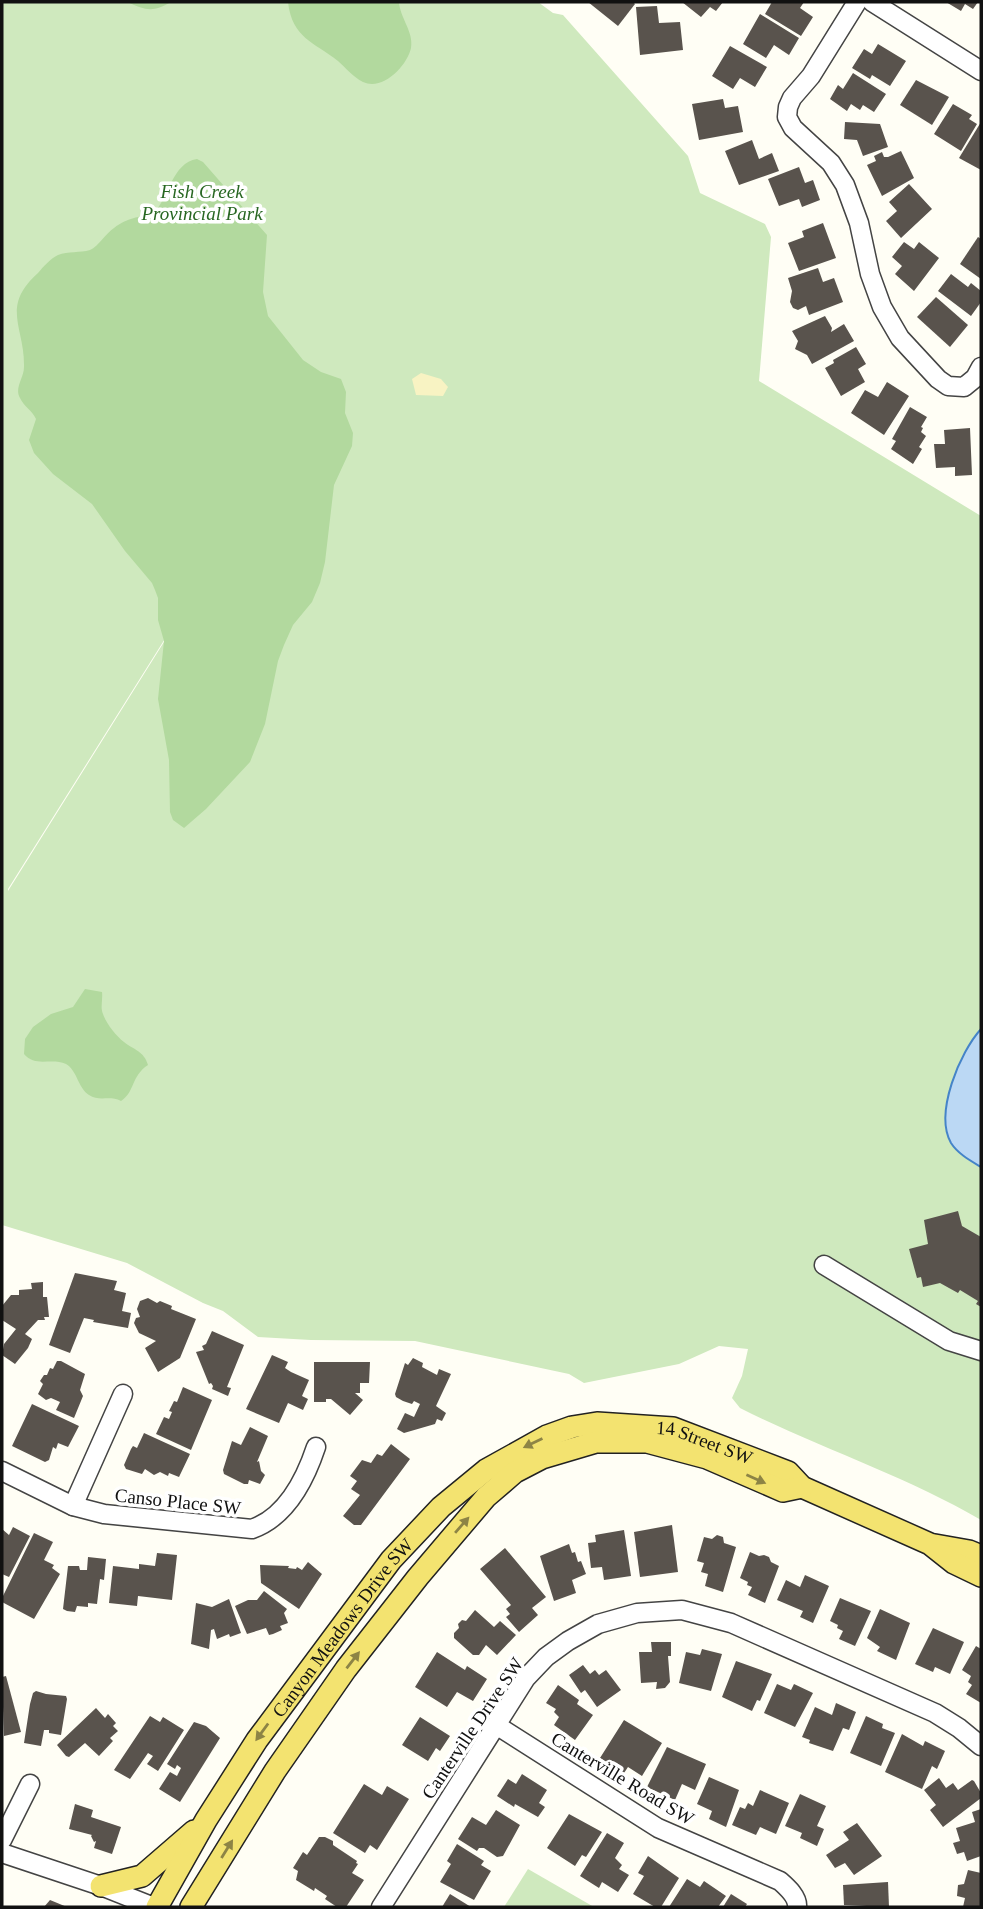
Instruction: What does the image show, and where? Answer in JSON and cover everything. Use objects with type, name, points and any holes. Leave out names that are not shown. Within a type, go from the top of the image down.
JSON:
[{"type":"main road","name":"Canyon Meadows Drive SW","points":[[155,1907],[257,1740],[391,1560],[441,1507],[486,1470],[516,1451],[572,1427],[597,1432]]},
{"type":"main road","name":"14 Street SW","points":[[597,1432],[673,1428],[788,1472],[802,1487],[930,1544],[969,1551],[981,1556]]},
{"type":"main road","name":"Canyon Meadows Drive SW","points":[[191,1907],[275,1771],[346,1669],[418,1577],[486,1497],[515,1472],[597,1432]]},
{"type":"main road","name":"14 Street SW","points":[[930,1544],[954,1563],[981,1576]]},
{"type":"main road","points":[[101,1886],[142,1876],[206,1820]]},
{"type":"street","points":[[857,2],[811,76],[792,98],[787,117],[793,128],[831,163],[845,185],[859,223],[870,274],[882,307],[900,338],[938,379],[948,386],[964,387],[975,378],[981,367]]},
{"type":"street","points":[[872,2],[981,71]]},
{"type":"street","points":[[824,1265],[949,1341],[981,1351]]},
{"type":"street","points":[[73,1506],[123,1394]]},
{"type":"street","name":"Canso Place SW","points":[[2,1471],[73,1506],[122,1517],[252,1529],[271,1521],[298,1488],[316,1447]]},
{"type":"street","name":"Canterville Drive SW","points":[[381,1907],[526,1678],[568,1641],[598,1624],[637,1613],[682,1609],[731,1623],[935,1713],[981,1746]]},
{"type":"street","name":"Canterville Road SW","points":[[496,1725],[658,1828],[780,1881],[789,1889],[797,1907]]},
{"type":"street","points":[[2,1840],[30,1784]]},
{"type":"street","points":[[2,1853],[155,1907]]},
{"type":"green space","name":"Fish Creek Provincial Park","points":[[2,2],[538,2],[553,13],[563,15],[688,156],[700,193],[765,224],[771,237],[759,381],[981,516],[981,1520],[892,1475],[740,1408],[732,1398],[742,1376],[748,1349],[719,1346],[679,1364],[584,1383],[569,1374],[415,1341],[258,1337],[223,1311],[127,1263],[2,1225]],"holes":[[[179,618],[8,891],[8,889]]]},
{"type":"green space","points":[[127,2],[171,2],[149,9]]},
{"type":"green space","points":[[288,2],[399,2],[411,36],[409,55],[399,69],[386,80],[371,84],[363,82],[299,31],[290,14]]},
{"type":"green space","name":"Fish Creek Provincial Park","points":[[197,159],[203,162],[267,235],[263,292],[268,316],[303,360],[321,372],[341,379],[346,392],[345,413],[353,433],[352,446],[334,485],[320,583],[312,602],[293,625],[284,645],[265,724],[250,762],[206,809],[184,828],[173,820],[170,812],[169,760],[158,699],[164,641],[158,620],[158,598],[152,583],[125,551],[92,504],[53,474],[34,453],[29,440],[36,419],[18,394],[24,367],[17,307],[27,285],[50,260],[62,254],[90,250],[119,224],[154,213],[176,174],[189,162]]},
{"type":"green space","points":[[85,989],[102,992],[104,1018],[121,1039],[141,1054],[148,1065],[121,1101],[89,1095],[66,1064],[34,1060],[24,1054],[25,1039],[33,1027],[51,1014],[73,1007]]},
{"type":"green space","points":[[528,1869],[594,1907],[504,1907]]},
{"type":"sand","points":[[421,373],[441,379],[448,387],[443,396],[416,395],[412,379]]},
{"type":"water","points":[[981,1029],[981,1167],[961,1154],[951,1143],[946,1116],[947,1100],[958,1067]]},
{"type":"building","points":[[588,2],[633,2],[635,4],[618,26]]},
{"type":"building","points":[[682,2],[723,2],[716,11],[710,7],[701,17]]},
{"type":"building","points":[[772,2],[804,2],[800,8],[813,17],[801,36],[765,14]]},
{"type":"building","points":[[946,2],[978,2],[973,9],[965,4],[961,11]]},
{"type":"building","points":[[657,6],[659,23],[680,22],[683,50],[640,55],[636,7]]},
{"type":"building","points":[[760,14],[799,38],[789,55],[774,45],[766,58],[743,44]]},
{"type":"building","points":[[878,44],[906,61],[890,86],[872,75],[870,79],[852,68],[864,49],[872,54]]},
{"type":"building","points":[[730,46],[767,67],[755,87],[740,78],[733,89],[712,76]]},
{"type":"building","points":[[853,73],[886,94],[874,112],[863,105],[860,110],[851,104],[847,111],[830,99],[838,85],[843,89]]},
{"type":"building","points":[[916,80],[949,97],[932,125],[900,105]]},
{"type":"building","points":[[723,99],[725,108],[738,106],[743,132],[699,140],[692,104]]},
{"type":"building","points":[[953,104],[972,115],[969,119],[977,124],[961,151],[934,134]]},
{"type":"building","points":[[845,122],[880,124],[888,147],[863,156],[857,140],[844,139]]},
{"type":"building","points":[[981,122],[981,170],[959,158]]},
{"type":"building","points":[[752,140],[759,159],[772,153],[779,171],[739,185],[725,151]]},
{"type":"building","points":[[901,151],[914,178],[882,196],[867,165],[876,161],[874,156],[882,152],[884,157],[888,157]]},
{"type":"building","points":[[799,167],[805,183],[813,180],[820,200],[802,207],[799,199],[779,206],[768,179]]},
{"type":"building","points":[[909,184],[932,209],[901,238],[886,221],[897,211],[889,202]]},
{"type":"building","points":[[823,223],[836,258],[799,271],[788,243],[804,237],[802,231]]},
{"type":"building","points":[[978,237],[981,239],[981,279],[960,264]]},
{"type":"building","points":[[904,242],[914,249],[919,242],[939,258],[914,291],[895,274],[902,266],[892,257]]},
{"type":"building","points":[[818,268],[823,282],[834,278],[843,302],[809,315],[806,306],[798,310],[793,308],[788,278]]},
{"type":"building","points":[[951,274],[968,287],[971,283],[981,291],[981,302],[971,316],[938,291]]},
{"type":"building","points":[[936,297],[968,325],[950,347],[917,317]]},
{"type":"building","points":[[825,316],[832,328],[831,332],[844,324],[854,341],[812,364],[807,355],[795,349],[798,341],[792,331]]},
{"type":"building","points":[[856,347],[866,364],[858,369],[865,382],[841,396],[825,368],[834,363],[833,360]]},
{"type":"building","points":[[887,382],[909,396],[884,435],[851,413],[865,390],[878,397]]},
{"type":"building","points":[[910,407],[927,417],[921,427],[921,432],[926,436],[913,464],[891,449],[896,441],[892,439]]},
{"type":"building","points":[[970,428],[972,475],[955,476],[955,467],[936,468],[934,444],[945,444],[944,430]]},
{"type":"building","points":[[958,1211],[962,1226],[981,1237],[981,1307],[976,1304],[978,1301],[960,1290],[958,1293],[940,1283],[923,1287],[921,1277],[917,1278],[909,1249],[928,1244],[924,1220]]},
{"type":"building","points":[[75,1273],[117,1281],[114,1290],[126,1293],[122,1311],[131,1313],[128,1328],[84,1318],[70,1353],[49,1345]]},
{"type":"building","points":[[43,1282],[43,1297],[47,1297],[49,1317],[38,1320],[25,1334],[32,1339],[15,1364],[2,1355],[4,1344],[16,1329],[2,1320],[2,1306],[11,1295],[19,1295],[19,1290],[32,1289],[31,1283]]},
{"type":"building","points":[[148,1298],[172,1306],[171,1309],[196,1319],[180,1358],[158,1372],[145,1348],[156,1341],[139,1333],[134,1323],[136,1318],[140,1317],[137,1309],[140,1301]]},
{"type":"building","points":[[212,1331],[244,1345],[227,1387],[231,1388],[228,1396],[212,1389],[213,1386],[209,1384],[196,1352],[204,1350],[202,1346],[206,1344]]},
{"type":"building","points":[[272,1355],[288,1362],[285,1368],[309,1380],[302,1396],[308,1399],[303,1410],[288,1403],[279,1423],[246,1409]]},
{"type":"building","points":[[413,1358],[423,1363],[422,1367],[437,1375],[439,1369],[451,1374],[436,1406],[446,1413],[442,1421],[437,1419],[435,1424],[404,1433],[397,1429],[405,1413],[414,1417],[420,1404],[403,1401],[395,1394],[405,1363],[408,1365]]},
{"type":"building","points":[[57,1361],[85,1374],[80,1390],[83,1396],[74,1418],[56,1410],[60,1402],[51,1398],[46,1400],[38,1394],[43,1384],[40,1381],[50,1368],[53,1369]]},
{"type":"building","points":[[314,1362],[370,1362],[369,1383],[360,1383],[360,1393],[355,1393],[363,1400],[350,1415],[331,1399],[314,1402]]},
{"type":"building","points":[[183,1387],[212,1400],[191,1450],[156,1434],[164,1417],[169,1419],[172,1412],[169,1411],[174,1401],[177,1402]]},
{"type":"building","points":[[32,1404],[79,1426],[68,1447],[58,1443],[56,1449],[53,1447],[49,1460],[45,1462],[12,1446]]},
{"type":"building","points":[[250,1427],[268,1436],[257,1462],[259,1461],[261,1471],[265,1475],[260,1484],[249,1480],[248,1484],[244,1484],[224,1474],[223,1470],[232,1441],[241,1445]]},
{"type":"building","points":[[144,1433],[190,1454],[179,1477],[160,1472],[154,1475],[145,1469],[142,1474],[126,1469],[124,1465],[131,1449],[133,1446],[137,1448]]},
{"type":"building","points":[[391,1444],[410,1459],[361,1525],[354,1525],[343,1516],[360,1495],[351,1489],[357,1481],[350,1476],[362,1460],[371,1463],[377,1454],[382,1456]]},
{"type":"building","points":[[672,1525],[678,1572],[640,1577],[634,1532]]},
{"type":"building","points":[[13,1527],[30,1536],[9,1577],[2,1574],[2,1529],[9,1535]]},
{"type":"building","points":[[624,1530],[631,1576],[604,1580],[602,1567],[591,1568],[588,1543],[596,1542],[595,1535]]},
{"type":"building","points":[[34,1533],[53,1542],[44,1560],[54,1565],[52,1568],[60,1574],[34,1619],[2,1602],[2,1598]]},
{"type":"building","points":[[717,1535],[723,1537],[724,1543],[736,1547],[723,1592],[705,1586],[708,1574],[701,1572],[704,1563],[697,1561],[704,1537],[712,1539]]},
{"type":"building","points":[[569,1544],[586,1574],[572,1580],[576,1593],[554,1601],[540,1556]]},
{"type":"building","points":[[505,1548],[546,1597],[532,1608],[538,1615],[519,1632],[506,1617],[510,1614],[506,1609],[511,1605],[480,1569]]},
{"type":"building","points":[[750,1552],[769,1557],[771,1562],[779,1566],[765,1603],[748,1595],[752,1587],[740,1578]]},
{"type":"building","points":[[157,1553],[177,1555],[172,1600],[138,1596],[137,1606],[109,1603],[113,1566],[139,1569],[139,1564],[155,1566]]},
{"type":"building","points":[[88,1557],[106,1559],[104,1580],[100,1579],[97,1604],[88,1603],[88,1607],[77,1606],[75,1612],[67,1611],[63,1609],[68,1566],[79,1566],[80,1570],[87,1570]]},
{"type":"building","points":[[308,1562],[322,1574],[299,1609],[261,1583],[260,1565],[289,1566],[288,1568],[297,1567],[302,1570]]},
{"type":"building","points":[[805,1575],[829,1586],[813,1623],[800,1617],[803,1611],[777,1600],[786,1580],[800,1587]]},
{"type":"building","points":[[264,1591],[287,1609],[284,1613],[288,1623],[280,1626],[282,1630],[273,1634],[269,1635],[266,1628],[247,1634],[235,1606],[248,1600],[257,1600]]},
{"type":"building","points":[[840,1598],[871,1611],[855,1646],[839,1639],[843,1631],[830,1621]]},
{"type":"building","points":[[229,1599],[241,1633],[217,1639],[214,1629],[211,1630],[209,1649],[191,1644],[196,1603],[212,1607]]},
{"type":"building","points":[[880,1609],[910,1623],[896,1660],[877,1651],[880,1647],[867,1638]]},
{"type":"building","points":[[475,1610],[494,1627],[500,1621],[516,1635],[497,1655],[486,1645],[479,1655],[473,1655],[454,1638],[458,1624],[462,1620],[466,1621]]},
{"type":"building","points":[[933,1628],[964,1642],[950,1674],[935,1667],[933,1672],[915,1664]]},
{"type":"building","points":[[651,1642],[671,1642],[671,1656],[668,1656],[670,1682],[665,1688],[656,1689],[657,1682],[641,1683],[639,1652],[652,1652]]},
{"type":"building","points":[[976,1646],[981,1649],[981,1703],[966,1694],[972,1685],[968,1682],[971,1676],[962,1670]]},
{"type":"building","points":[[702,1649],[722,1654],[711,1691],[679,1683],[686,1652],[700,1655]]},
{"type":"building","points":[[437,1652],[465,1670],[467,1666],[487,1679],[473,1701],[457,1692],[447,1707],[415,1687]]},
{"type":"building","points":[[736,1661],[772,1674],[760,1701],[757,1700],[752,1711],[722,1697]]},
{"type":"building","points":[[583,1665],[590,1674],[595,1670],[599,1675],[606,1670],[621,1690],[597,1707],[585,1690],[581,1693],[569,1675]]},
{"type":"building","points":[[6,1676],[21,1732],[4,1736],[2,1677]]},
{"type":"building","points":[[777,1684],[791,1690],[794,1684],[813,1693],[795,1727],[764,1713]]},
{"type":"building","points":[[558,1685],[579,1700],[577,1704],[593,1715],[575,1740],[554,1725],[559,1717],[554,1712],[556,1709],[546,1703]]},
{"type":"building","points":[[36,1691],[66,1696],[67,1699],[61,1735],[44,1730],[41,1746],[24,1743],[30,1704]]},
{"type":"building","points":[[836,1703],[856,1712],[849,1730],[843,1728],[833,1751],[809,1743],[810,1740],[802,1737],[815,1707],[832,1715]]},
{"type":"building","points":[[96,1708],[105,1718],[108,1714],[116,1723],[113,1726],[118,1731],[110,1738],[113,1741],[99,1756],[85,1743],[69,1757],[66,1756],[57,1745]]},
{"type":"building","points":[[150,1716],[160,1722],[163,1717],[184,1730],[158,1771],[147,1764],[153,1756],[148,1753],[130,1779],[114,1770]]},
{"type":"building","points":[[866,1716],[883,1724],[882,1728],[895,1733],[881,1766],[850,1753]]},
{"type":"building","points":[[420,1717],[450,1736],[440,1751],[436,1748],[428,1761],[402,1745]]},
{"type":"building","points":[[624,1720],[662,1743],[642,1776],[628,1767],[624,1773],[600,1758]]},
{"type":"building","points":[[194,1722],[206,1726],[220,1738],[180,1802],[159,1789],[170,1772],[177,1776],[181,1768],[177,1765],[175,1769],[167,1764]]},
{"type":"building","points":[[902,1734],[923,1746],[925,1741],[945,1751],[937,1769],[932,1766],[922,1789],[885,1772]]},
{"type":"building","points":[[667,1747],[706,1764],[695,1790],[682,1784],[675,1800],[647,1787]]},
{"type":"building","points":[[522,1774],[547,1790],[539,1803],[545,1807],[538,1817],[497,1796],[508,1779],[516,1784]]},
{"type":"building","points":[[709,1777],[739,1790],[726,1827],[709,1819],[712,1811],[697,1804]]},
{"type":"building","points":[[939,1778],[946,1788],[953,1783],[958,1790],[972,1780],[981,1793],[981,1798],[943,1827],[930,1810],[936,1805],[924,1790]]},
{"type":"building","points":[[364,1784],[382,1795],[387,1786],[409,1799],[377,1850],[370,1845],[365,1853],[333,1833]]},
{"type":"building","points":[[760,1790],[789,1803],[776,1834],[760,1827],[756,1835],[732,1825],[740,1807],[745,1809],[748,1803],[753,1806]]},
{"type":"building","points":[[800,1794],[826,1806],[817,1826],[824,1829],[817,1846],[800,1838],[802,1833],[785,1826]]},
{"type":"building","points":[[75,1804],[93,1810],[91,1817],[121,1827],[112,1854],[94,1848],[96,1841],[94,1842],[92,1835],[69,1829]]},
{"type":"building","points":[[981,1809],[981,1856],[967,1861],[964,1852],[957,1854],[953,1843],[960,1841],[956,1828],[975,1822],[972,1812]]},
{"type":"building","points":[[496,1810],[520,1825],[503,1856],[497,1857],[484,1848],[477,1851],[458,1839],[472,1817],[486,1825]]},
{"type":"building","points":[[569,1814],[602,1832],[586,1857],[582,1855],[575,1866],[547,1848]]},
{"type":"building","points":[[857,1823],[882,1856],[854,1875],[845,1863],[835,1868],[826,1855],[849,1840],[843,1832]]},
{"type":"building","points":[[607,1833],[624,1843],[615,1858],[622,1865],[619,1869],[629,1875],[618,1892],[602,1882],[599,1888],[580,1876]]},
{"type":"building","points":[[319,1837],[333,1841],[333,1845],[357,1861],[352,1873],[364,1880],[346,1907],[337,1907],[315,1888],[314,1891],[296,1880],[298,1871],[293,1868],[303,1852],[307,1855]]},
{"type":"building","points":[[457,1844],[484,1861],[481,1865],[491,1871],[474,1900],[440,1882],[451,1864],[447,1861]]},
{"type":"building","points":[[648,1856],[679,1878],[661,1907],[655,1907],[633,1894],[644,1876],[638,1873]]},
{"type":"building","points":[[968,1870],[981,1873],[981,1907],[963,1907],[965,1898],[957,1896],[958,1885],[964,1884]]},
{"type":"building","points":[[687,1879],[700,1887],[704,1881],[726,1896],[718,1907],[669,1907]]},
{"type":"building","points":[[888,1882],[889,1907],[844,1905],[843,1885]]},
{"type":"building","points":[[450,1894],[471,1907],[442,1907]]},
{"type":"building","points":[[731,1894],[747,1904],[745,1907],[723,1907]]},
{"type":"building","points":[[50,1900],[67,1907],[44,1907]]}]
